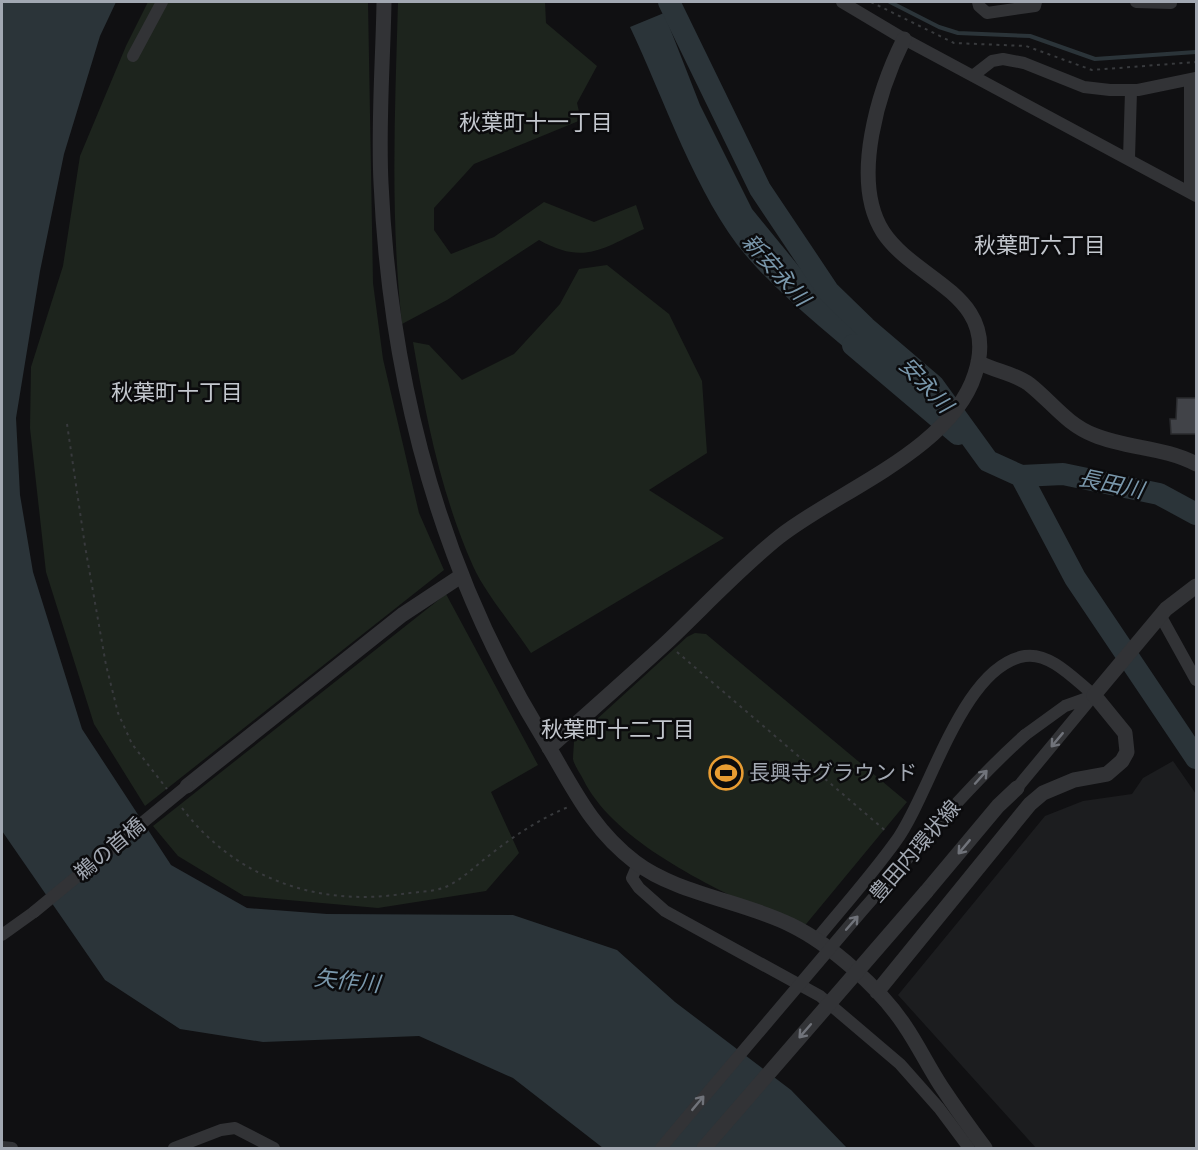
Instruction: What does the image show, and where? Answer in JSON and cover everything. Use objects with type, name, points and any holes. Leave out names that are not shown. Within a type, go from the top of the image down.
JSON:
[{"type":"street","points":[[133,56],[162,2]]},
{"type":"street","points":[[384,2],[381,180],[398,358],[436,509],[461,576],[498,657],[579,802],[603,835],[638,864],[684,886],[778,919],[816,940],[877,992],[903,1022],[939,1084],[985,1149]]},
{"type":"street","points":[[842,2],[904,39],[1193,194],[1193,79],[1131,91],[1084,87],[1024,63],[1003,59],[992,61],[974,75]]},
{"type":"street","points":[[978,2],[987,13],[1035,6],[1036,2]]},
{"type":"street","points":[[1136,2],[1170,3]]},
{"type":"street","points":[[549,748],[780,536],[893,466],[935,431],[961,401],[972,382],[978,362],[979,340],[973,319],[953,292],[890,240],[874,211],[870,180],[876,108],[904,39]]},
{"type":"street","points":[[1129,158],[1131,91]]},
{"type":"street","points":[[978,362],[1027,382],[1066,420],[1092,435],[1109,441],[1165,451],[1197,465]]},
{"type":"street","points":[[187,786],[402,615],[461,576]]},
{"type":"street","points":[[1017,788],[1160,615],[1197,586]]},
{"type":"street","points":[[1160,615],[1197,680]]},
{"type":"street","points":[[816,940],[897,841],[915,809],[953,727],[973,697],[994,673],[1011,659],[1027,655],[1041,657],[1094,695],[1125,733],[1127,752],[1118,767],[1107,774],[1087,776],[1043,793],[1030,804],[877,992]]},
{"type":"street","name":"豊田内環状線","points":[[661,1149],[892,876],[990,767],[1025,735],[1065,706],[1094,695]]},
{"type":"street","name":"鵜の首橋","points":[[2,935],[34,912],[187,786]]},
{"type":"street","name":"豊田内環状線","points":[[704,1149],[998,806],[1017,788]]},
{"type":"street","points":[[638,864],[632,878],[639,888],[664,911],[820,996],[900,1064],[939,1108],[969,1149]]},
{"type":"street","points":[[174,1149],[221,1130],[235,1128],[274,1149]]},
{"type":"street","points":[[2,1147],[12,1149]]},
{"type":"path","points":[[871,2],[954,43],[1026,46],[1092,70],[1197,62]]},
{"type":"path","points":[[683,658],[892,837]]},
{"type":"shaded area","points":[[148,2],[368,2],[373,283],[383,359],[419,513],[444,570],[145,806],[94,724],[46,572],[30,428],[31,367],[63,266],[80,156],[126,46]]},
{"type":"shaded area","points":[[398,2],[545,2],[546,23],[597,66],[577,103],[581,120],[474,164],[434,208],[434,230],[451,254],[494,237],[544,202],[594,222],[636,205],[644,229],[604,248],[581,253],[555,248],[539,240],[447,300],[402,324],[395,203]]},
{"type":"shaded area","points":[[607,265],[669,314],[702,381],[707,453],[649,490],[724,538],[531,653],[485,587],[462,539],[443,484],[423,399],[413,342],[429,345],[462,380],[514,354],[560,304],[579,269]]},
{"type":"shaded area","points":[[446,594],[538,765],[491,792],[519,853],[486,891],[378,908],[244,896],[178,856],[153,826]]},
{"type":"shaded area","name":"長興寺グラウンド","points":[[695,633],[706,634],[907,802],[802,929],[712,886],[649,849],[599,804],[574,761],[574,740],[687,637]]},
{"type":"shaded area","points":[[1173,761],[1196,794],[1196,1148],[1036,1148],[898,995],[1045,816],[1083,801],[1132,794],[1143,778]]},
{"type":"water","name":"矢作川","points":[[2,2],[116,2],[100,36],[64,154],[40,271],[16,418],[20,495],[33,572],[82,729],[171,865],[247,908],[327,914],[513,915],[617,950],[675,1002],[791,1090],[847,1148],[603,1148],[513,1078],[419,1036],[263,1042],[180,1029],[105,980],[2,831]]},
{"type":"water","points":[[664,13],[700,105],[752,209],[819,291],[873,343],[877,376],[764,275],[730,235],[713,208],[683,148],[630,27]]},
{"type":"building","points":[[1177,398],[1196,398],[1196,434],[1171,434],[1170,419],[1176,419]]},
{"type":"waterway","name":"安永川","points":[[669,2],[760,189],[829,292],[865,327],[933,385],[988,461],[1021,476],[1075,578],[1196,758]]},
{"type":"waterway","points":[[890,2],[939,27],[958,33],[1030,36],[1095,59],[1196,52]]},
{"type":"waterway","name":"新安永川","points":[[853,345],[958,434]]},
{"type":"waterway","name":"長田川","points":[[1021,476],[1063,474],[1159,494],[1196,514]]},
{"type":"place","name":"長興寺グラウンド","points":[[726,773]]},
{"type":"district","name":"秋葉町十一丁目","points":[[536,122]]},
{"type":"district","name":"秋葉町六丁目","points":[[1040,245]]},
{"type":"district","name":"秋葉町十丁目","points":[[177,392]]},
{"type":"district","name":"秋葉町十二丁目","points":[[618,729]]}]
